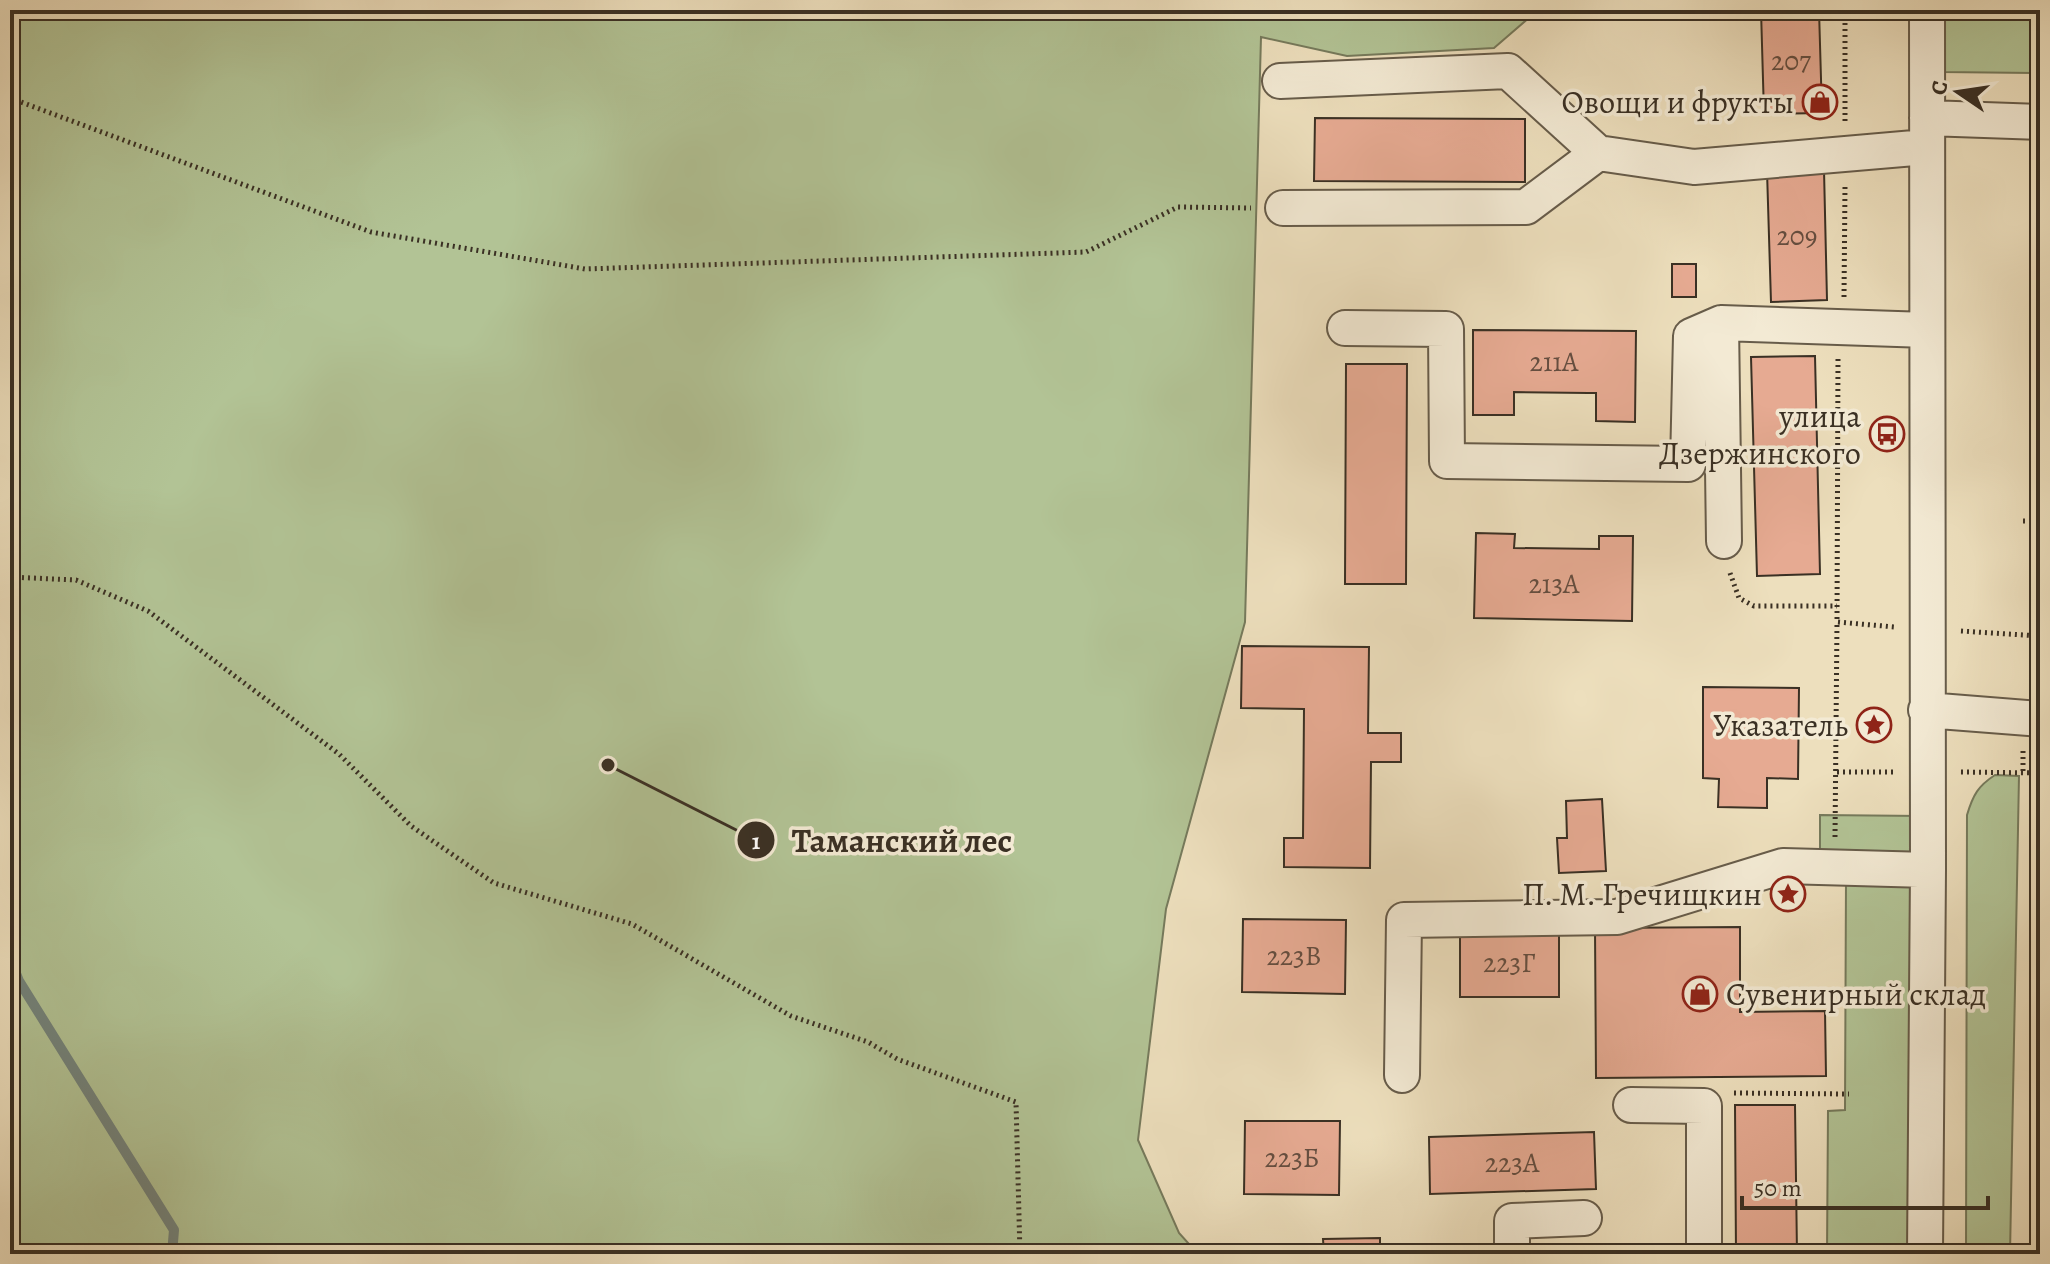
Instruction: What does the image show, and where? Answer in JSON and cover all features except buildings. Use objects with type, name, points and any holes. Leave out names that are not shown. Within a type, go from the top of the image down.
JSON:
[{"type":"street","points":[[1925,1254],[1927,10]]},
{"type":"street","points":[[1280,81],[1508,71],[1598,153],[1694,167],[1845,154],[1927,132],[2040,122]]},
{"type":"street","points":[[1283,208],[1526,207],[1598,153]]},
{"type":"street","points":[[1345,328],[1446,329],[1447,461],[1688,464],[1691,336],[1721,323],[1927,330]]},
{"type":"street","points":[[1721,323],[1724,541]]},
{"type":"street","points":[[1926,710],[2040,719]]},
{"type":"street","points":[[1402,1075],[1404,920],[1617,917],[1783,866],[1928,870]]},
{"type":"street","points":[[1631,1105],[1704,1106],[1704,1254]]},
{"type":"street","points":[[1512,1238],[1584,1218]]},
{"type":"path","points":[[1834,868],[1838,353],[1844,301],[1845,10]]},
{"type":"path","points":[[10,98],[371,232],[585,269],[1086,252],[1178,207],[1283,208]]},
{"type":"path","points":[[2023,521],[2040,521]]},
{"type":"path","points":[[1724,541],[1730,574],[1739,598],[1754,606],[1837,606]]},
{"type":"path","points":[[10,577],[76,580],[148,611],[339,754],[411,826],[494,883],[632,924],[791,1016],[868,1042],[897,1059],[1016,1102],[1020,1254]]},
{"type":"path","points":[[1837,622],[2040,636]]},
{"type":"path","points":[[2023,749],[2023,771]]},
{"type":"path","points":[[1704,1106],[1724,1093],[1849,1094]]},
{"type":"green space","points":[[10,10],[1538,10],[1494,48],[1347,56],[1261,37],[1245,622],[1166,909],[1138,1140],[1179,1233],[1198,1254],[10,1254]]},
{"type":"green space","points":[[1942,10],[2040,10],[2040,73],[1942,72]]},
{"type":"green space","points":[[1995,775],[2019,776],[2010,1254],[1966,1254],[1967,815],[1977,792]]},
{"type":"green space","points":[[1820,815],[1921,816],[1918,1254],[1827,1254],[1828,1111],[1845,1110],[1846,880],[1820,880]]},
{"type":"waterway","points":[[10,958],[19,981],[174,1230],[172,1254]]},
{"type":"place","name":"Овощи и фрукты","points":[[1820,102]]},
{"type":"place","name":"улица Дзержинского","points":[[1887,434]]},
{"type":"place","name":"Указатель","points":[[1874,725]]},
{"type":"place","name":"Таманский лес","points":[[608,765]]},
{"type":"place","name":"П. М. Гречищкин","points":[[1788,894]]},
{"type":"place","name":"Сувенирный склад","points":[[1700,994]]}]
